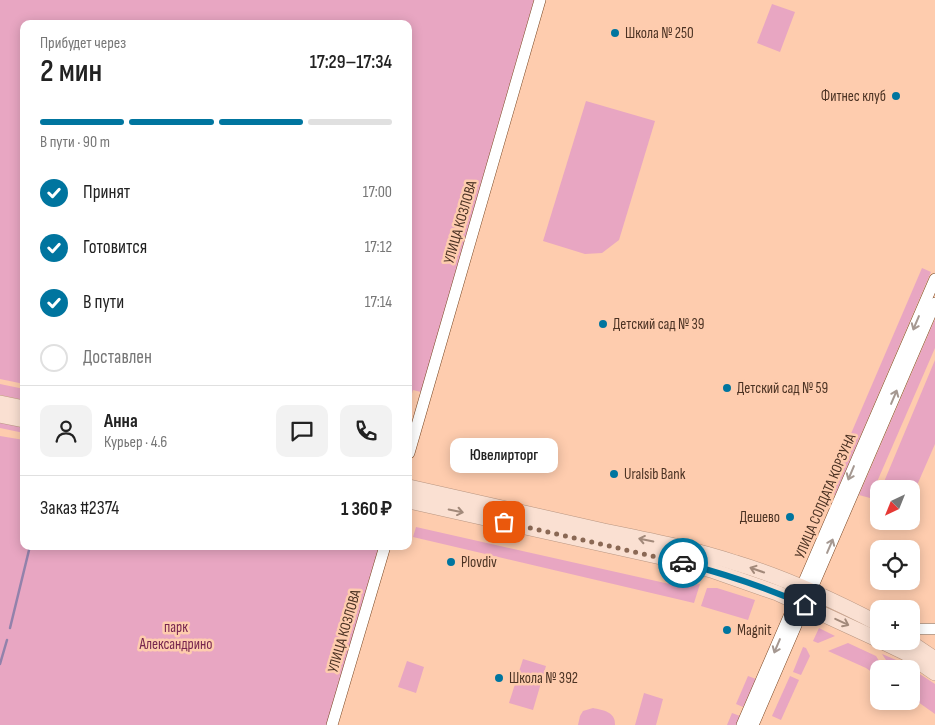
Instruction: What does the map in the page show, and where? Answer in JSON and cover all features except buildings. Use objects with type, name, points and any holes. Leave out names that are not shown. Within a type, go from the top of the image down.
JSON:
[{"type":"main road","points":[[0,403],[20,407]]},
{"type":"main road","points":[[0,415],[20,419]]},
{"type":"main road","points":[[412,488],[702,553],[738,563],[783,579],[803,596],[870,635]]},
{"type":"main road","points":[[412,502],[670,559],[712,570],[777,593],[831,600],[870,620]]},
{"type":"main road","points":[[920,649],[935,659]]},
{"type":"main road","points":[[898,650],[935,673]]},
{"type":"street","name":"УЛИЦА КОЗЛОВА","points":[[412,443],[540,0]]},
{"type":"street","name":"УЛИЦА СОЛДАТА КОРЗУНА","points":[[753,725],[803,596],[935,279]]},
{"type":"street","name":"УЛИЦА СОЛДАТА КОРЗУНА","points":[[742,725],[803,596],[935,303]]},
{"type":"street","name":"УЛИЦА КОЗЛОВА","points":[[332,725],[383,550]]},
{"type":"street","points":[[920,629],[935,629]]},
{"type":"green space","points":[[0,0],[534,0],[421,392],[413,390],[412,394],[412,20],[20,20],[20,383],[0,379]]},
{"type":"green space","points":[[772,4],[795,12],[780,52],[757,43]]},
{"type":"green space","points":[[586,101],[655,121],[619,240],[602,253],[585,254],[543,241]]},
{"type":"green space","points":[[922,268],[931,272],[835,495],[826,492]]},
{"type":"green space","points":[[935,319],[935,348],[878,480],[870,480],[870,498],[859,495]]},
{"type":"green space","points":[[935,360],[935,444],[919,480],[885,480]]},
{"type":"green space","points":[[0,384],[20,388],[20,399],[0,395]]},
{"type":"green space","points":[[0,421],[20,425],[20,432],[0,428]]},
{"type":"green space","name":"парк Александрино","points":[[0,436],[20,439],[20,550],[378,550],[327,725],[0,725]]},
{"type":"green space","points":[[416,527],[674,585],[700,584],[694,603],[413,537]]},
{"type":"green space","points":[[707,588],[717,588],[755,600],[748,620],[701,606]]},
{"type":"green space","points":[[819,628],[835,636],[818,643],[813,641]]},
{"type":"green space","points":[[848,643],[876,656],[878,660],[870,660],[870,671],[828,651]]},
{"type":"green space","points":[[803,647],[806,648],[810,656],[801,675],[793,672]]},
{"type":"green space","points":[[882,654],[896,660],[886,660]]},
{"type":"green space","points":[[523,659],[546,666],[533,710],[509,703]]},
{"type":"green space","points":[[407,661],[424,667],[416,693],[398,687]]},
{"type":"green space","points":[[920,674],[935,684],[935,714],[920,703]]},
{"type":"green space","points":[[748,676],[756,679],[743,707],[736,704]]},
{"type":"green space","points":[[790,676],[799,680],[781,720],[772,716]]},
{"type":"green space","points":[[644,693],[663,699],[656,725],[635,725]]},
{"type":"green space","points":[[593,708],[611,714],[615,725],[578,725],[583,711]]},
{"type":"green space","points":[[732,713],[740,716],[736,725],[727,725]]},
{"type":"waterway","points":[[10,628],[29,550]]},
{"type":"waterway","points":[[0,664],[7,640]]},
{"type":"way so far","points":[[504,522],[683,563]]},
{"type":"place","name":"Школа № 250","points":[[615,33]]},
{"type":"place","name":"Фитнес клуб","points":[[896,96]]},
{"type":"place","name":"Детский сад № 39","points":[[603,324]]},
{"type":"place","name":"Детский сад № 59","points":[[727,388]]},
{"type":"place","name":"Uralsib Bank","points":[[614,474]]},
{"type":"place","name":"Дешево","points":[[790,517]]},
{"type":"place","name":"Ювелирторг","points":[[504,522]]},
{"type":"place","name":"Plovdiv","points":[[451,562]]},
{"type":"place","name":"Magnit","points":[[727,630]]},
{"type":"place","name":"Школа № 392","points":[[499,678]]},
{"type":"route","points":[[683,563],[712,570],[805,605]]}]
